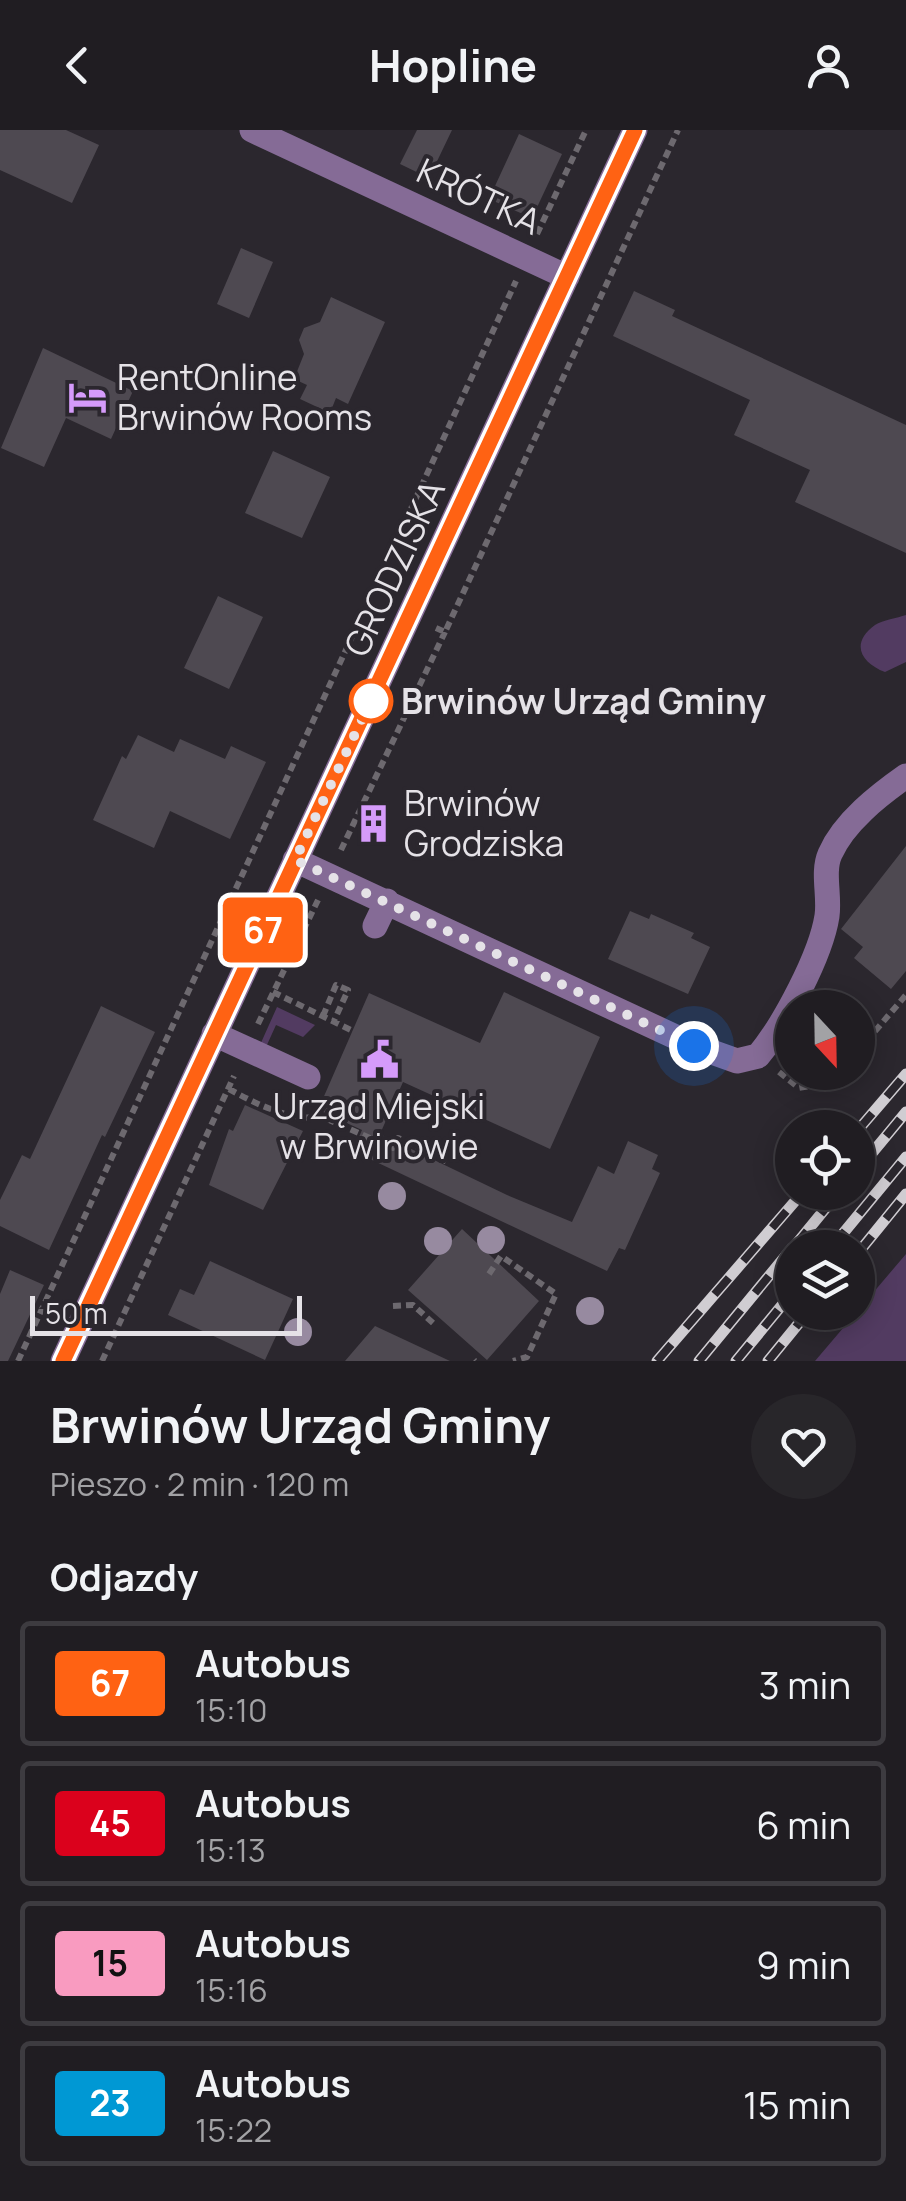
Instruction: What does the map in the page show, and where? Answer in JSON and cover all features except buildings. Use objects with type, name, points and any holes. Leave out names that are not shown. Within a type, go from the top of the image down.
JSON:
[{"type":"street","name":"KRÓTKA","points":[[252,130],[567,276]]},
{"type":"street","name":"GRODZISKA","points":[[63,1361],[635,130]]},
{"type":"street","points":[[295,860],[694,1046],[737,1061],[758,1056],[791,1009],[823,934],[828,859],[834,847],[858,816],[906,776]]},
{"type":"street","points":[[375,926],[387,901]]},
{"type":"street","points":[[214,1034],[308,1077]]},
{"type":"path","points":[[533,242],[586,130]]},
{"type":"path","points":[[336,860],[678,130]]},
{"type":"path","points":[[33,1361],[20,1358],[521,271]]},
{"type":"path","points":[[427,623],[444,632]]},
{"type":"path","points":[[102,1361],[320,895]]},
{"type":"path","points":[[322,1016],[336,985],[348,990],[334,1022]]},
{"type":"path","points":[[273,992],[353,1031]]},
{"type":"path","points":[[875,1031],[906,995]]},
{"type":"path","points":[[758,1056],[775,1069]]},
{"type":"path","points":[[228,1089],[259,1106],[310,1118],[322,1116],[393,1148],[398,1138],[444,1158],[442,1163]]},
{"type":"path","points":[[489,1274],[501,1256],[556,1294],[527,1357],[512,1361]]},
{"type":"path","points":[[393,1306],[413,1305],[433,1322]]},
{"type":"shaded area","points":[[906,615],[906,662],[885,672],[870,664],[861,646],[867,632],[886,620]]},
{"type":"shaded area","points":[[277,1007],[315,1025],[303,1037],[276,1025],[266,1047],[260,1045]]},
{"type":"shaded area","points":[[906,1254],[906,1361],[815,1361],[841,1330],[875,1330],[875,1290]]},
{"type":"railway","points":[[875,1110],[906,1074]]},
{"type":"railway","points":[[875,1149],[906,1112]]},
{"type":"railway","points":[[846,1230],[906,1157]]},
{"type":"railway","points":[[875,1232],[906,1194]]},
{"type":"railway","points":[[657,1361],[787,1210]]},
{"type":"railway","points":[[808,1230],[824,1210]]},
{"type":"railway","points":[[699,1361],[775,1269]]},
{"type":"railway","points":[[736,1361],[775,1314]]},
{"type":"railway","points":[[768,1361],[793,1330]]},
{"type":"bus line","name":"67","points":[[63,1361],[635,130]]},
{"type":"place","name":"RentOnline Brwinów Rooms","points":[[87,397]]},
{"type":"place","name":"Brwinów Urząd Gminy","points":[[371,701]]},
{"type":"place","name":"Brwinów Grodziska","points":[[374,823]]},
{"type":"place","name":"Urząd Miejski w Brwinowie","points":[[379,1059]]},
{"type":"route","points":[[371,701],[374,694],[295,860],[694,1046]]}]
